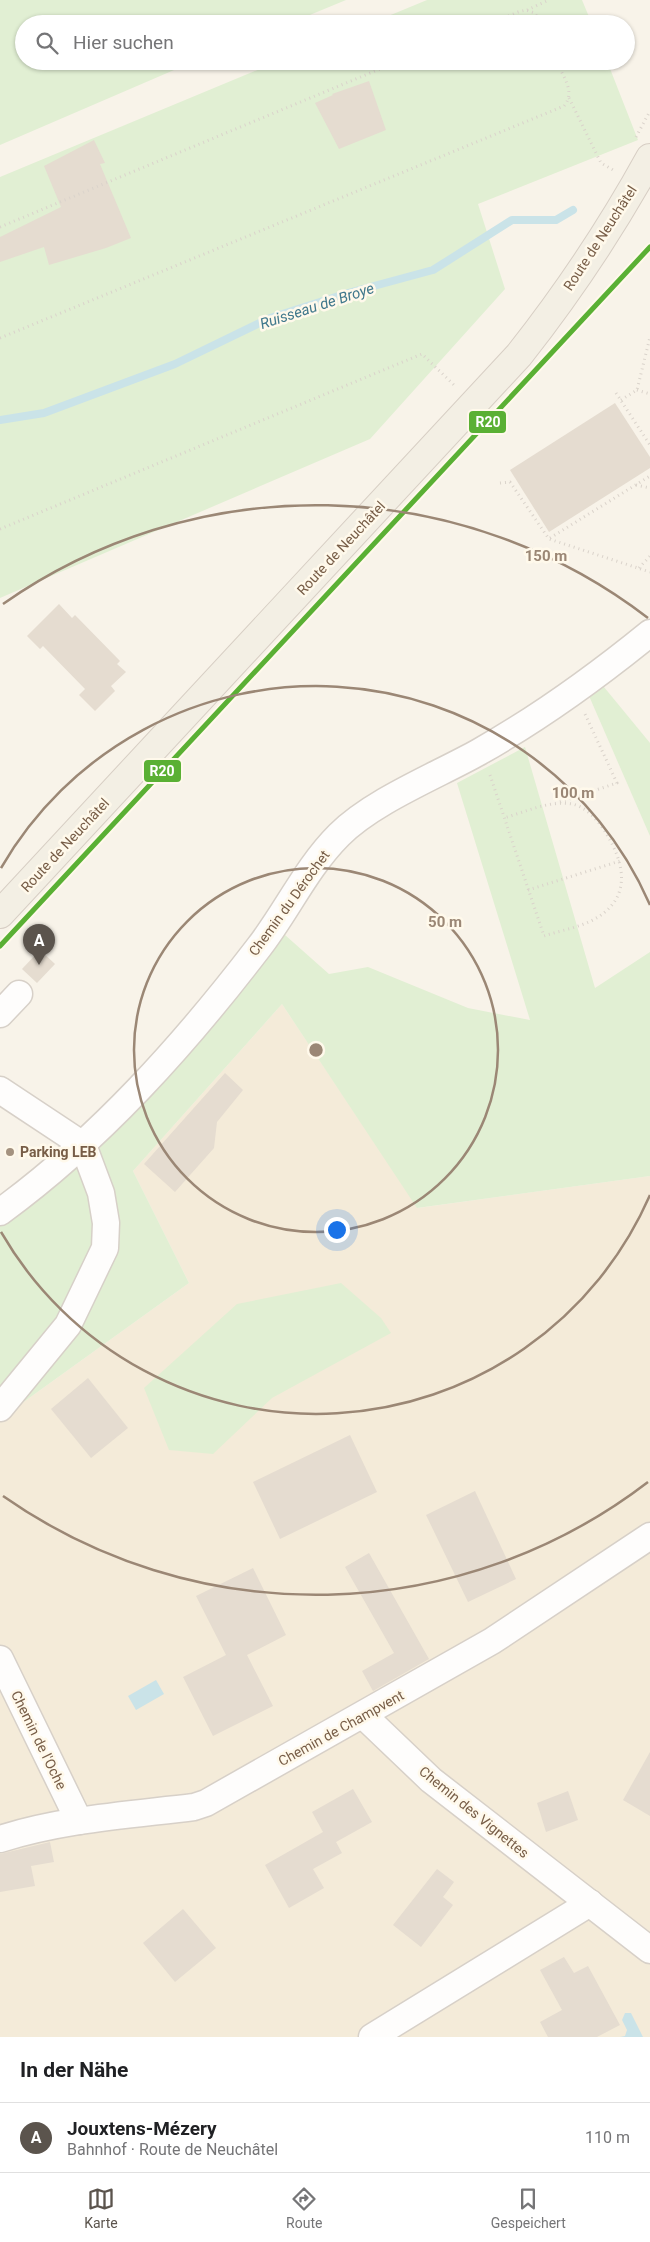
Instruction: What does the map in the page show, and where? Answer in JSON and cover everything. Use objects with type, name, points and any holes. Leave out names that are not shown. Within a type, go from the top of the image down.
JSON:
[{"type":"main road","name":"Route de Neuchâtel","points":[[1,911],[519,355],[542,326],[600,240],[650,158]]},
{"type":"street","name":"Chemin du Dérochet","points":[[0,1212],[83,1145],[187,1037],[260,946],[312,867],[338,836],[362,815],[482,750],[575,691],[596,677],[650,633]]},
{"type":"street","points":[[0,1014],[19,994]]},
{"type":"street","points":[[0,1090],[83,1145],[101,1192],[106,1223],[105,1248],[68,1326],[0,1408]]},
{"type":"street","name":"Chemin de Champvent","points":[[0,1839],[28,1830],[79,1821],[194,1807],[206,1803],[492,1641],[650,1536]]},
{"type":"street","name":"Chemin de l'Oche","points":[[0,1659],[79,1821]]},
{"type":"street","name":"Chemin des Vignettes","points":[[363,1715],[431,1780],[650,1950]]},
{"type":"street","points":[[372,2037],[590,1903]]},
{"type":"path","points":[[513,15],[550,0]]},
{"type":"path","points":[[526,10],[536,15]]},
{"type":"path","points":[[0,227],[377,70]]},
{"type":"path","points":[[0,338],[564,106],[570,91],[560,70]]},
{"type":"path","points":[[569,97],[601,163],[616,172]]},
{"type":"path","points":[[621,400],[637,390],[650,337]]},
{"type":"path","points":[[0,529],[422,354],[457,388]]},
{"type":"path","points":[[637,390],[650,394]]},
{"type":"path","points":[[616,393],[650,445]]},
{"type":"path","points":[[549,539],[650,476]]},
{"type":"path","points":[[500,483],[510,482],[549,539],[650,572]]},
{"type":"path","points":[[636,485],[650,488]]},
{"type":"path","points":[[639,568],[650,556]]},
{"type":"path","points":[[504,818],[617,783],[575,691]]},
{"type":"path","points":[[482,750],[544,936],[580,925],[605,912],[617,896],[623,877],[616,849],[603,827],[590,814],[574,804],[557,803]]},
{"type":"path","points":[[528,890],[620,861]]},
{"type":"shaded area","points":[[282,1004],[418,1208],[650,1176],[650,2037],[0,2037],[0,1419],[189,1283],[133,1171]]},
{"type":"green space","points":[[0,0],[346,0],[310,15],[15,15],[15,70],[174,70],[0,145]]},
{"type":"green space","points":[[427,0],[582,0],[588,15],[391,15]]},
{"type":"green space","points":[[257,70],[611,70],[638,140],[478,204],[505,289],[370,439],[0,598],[0,177]]},
{"type":"green space","points":[[599,681],[650,743],[650,836],[586,689]]},
{"type":"green space","points":[[525,747],[595,988],[650,952],[650,1176],[417,1208],[282,1004],[133,1171],[189,1283],[0,1419],[0,1224],[97,1151],[285,935],[329,974],[368,967],[468,1008],[530,1020],[457,783]]},
{"type":"green space","points":[[341,1283],[381,1318],[391,1333],[272,1398],[213,1454],[169,1450],[144,1388],[237,1304]]},
{"type":"water","points":[[156,1680],[164,1694],[136,1710],[128,1696]]},
{"type":"water","points":[[625,2013],[631,2013],[643,2037],[620,2037],[625,2036],[627,2030],[622,2020]]},
{"type":"building","points":[[369,81],[386,130],[339,149],[315,103],[332,94]]},
{"type":"building","points":[[94,140],[105,163],[100,164],[131,238],[106,248],[49,265],[44,247],[0,262],[0,237],[61,207],[44,166]]},
{"type":"building","points":[[615,403],[650,457],[650,468],[549,532],[510,470]]},
{"type":"building","points":[[59,604],[72,618],[75,615],[120,661],[117,664],[126,672],[111,686],[115,691],[95,711],[79,695],[85,689],[43,646],[40,649],[27,636]]},
{"type":"building","points":[[40,950],[55,964],[37,983],[22,969]]},
{"type":"building","points":[[225,1073],[243,1090],[217,1122],[214,1148],[175,1192],[144,1164]]},
{"type":"building","points":[[88,1378],[128,1428],[91,1458],[51,1409]]},
{"type":"building","points":[[350,1435],[377,1492],[280,1539],[253,1482]]},
{"type":"building","points":[[475,1491],[516,1579],[468,1602],[426,1515]]},
{"type":"building","points":[[369,1553],[429,1659],[373,1691],[362,1671],[394,1653],[345,1567]]},
{"type":"building","points":[[253,1568],[286,1635],[247,1655],[273,1706],[213,1736],[183,1677],[226,1655],[196,1596]]},
{"type":"building","points":[[650,1752],[650,1816],[623,1800]]},
{"type":"building","points":[[353,1789],[372,1822],[336,1842],[342,1853],[313,1869],[324,1888],[289,1908],[265,1865],[323,1832],[312,1812]]},
{"type":"building","points":[[568,1791],[578,1820],[546,1832],[537,1803]]},
{"type":"building","points":[[50,1842],[54,1862],[31,1866],[35,1886],[0,1892],[0,1854]]},
{"type":"building","points":[[437,1869],[454,1882],[443,1897],[453,1905],[421,1947],[393,1925]]},
{"type":"building","points":[[183,1909],[216,1948],[175,1982],[143,1943]]},
{"type":"building","points":[[564,1957],[574,1973],[588,1966],[620,2025],[597,2037],[548,2037],[540,2022],[562,2010],[540,1970]]},
{"type":"waterway","name":"Ruisseau de Broye","points":[[0,420],[44,413],[175,364],[270,318],[348,293],[433,270],[512,220],[556,220],[573,210]]},
{"type":"transit line","name":"R20","points":[[0,946],[650,247]]},
{"type":"place","name":"Jouxtens-Mézery","points":[[39,965]]},
{"type":"place","name":"Parking LEB","points":[[10,1152]]}]
